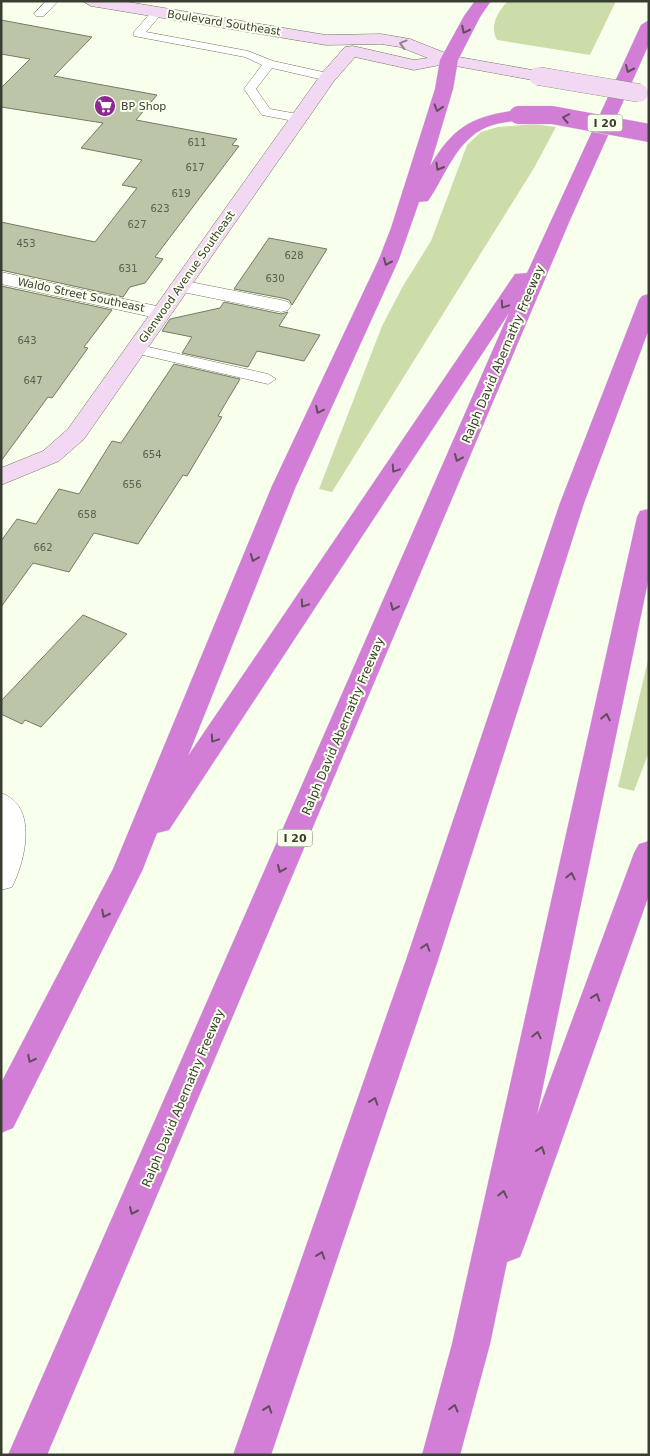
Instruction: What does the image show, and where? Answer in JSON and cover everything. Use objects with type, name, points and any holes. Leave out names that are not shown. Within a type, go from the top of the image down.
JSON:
[{"type":"highway","points":[[1,1117],[127,871],[284,486],[401,228],[444,89],[449,60],[472,16],[484,1]]},
{"type":"highway","name":"Ralph David Abernathy Freeway","points":[[27,1455],[560,220],[649,25]]},
{"type":"highway","points":[[401,228],[457,138],[476,124],[518,115],[552,115],[649,133]]},
{"type":"highway","points":[[127,871],[560,220]]},
{"type":"highway","points":[[252,1455],[425,951],[572,503],[649,300]]},
{"type":"highway","points":[[441,1455],[471,1344],[649,517]]},
{"type":"highway","points":[[471,1344],[649,853]]},
{"type":"main road","name":"Boulevard Southeast","points":[[91,1],[157,8],[326,40],[381,40],[404,43],[449,60],[649,94]]},
{"type":"main road","name":"Boulevard Southeast","points":[[326,40],[351,51],[414,65],[449,60]]},
{"type":"main road","name":"Glenwood Avenue Southeast","points":[[1,477],[51,456],[76,434],[328,77],[351,51]]},
{"type":"street","name":"Waldo Street Southeast","points":[[1,278],[161,313]]},
{"type":"street","points":[[180,286],[281,306]]},
{"type":"street","points":[[1,878],[7,868],[12,849],[11,831],[3,808]]},
{"type":"lane","points":[[40,14],[53,1]]},
{"type":"lane","points":[[157,8],[138,34],[248,54],[269,64],[328,77]]},
{"type":"lane","points":[[269,64],[250,89],[266,112],[299,118]]},
{"type":"lane","points":[[136,349],[268,379]]},
{"type":"green space","points":[[508,1],[616,1],[590,55],[497,40],[494,24],[501,9]]},
{"type":"green space","points":[[534,124],[556,127],[534,168],[332,492],[319,489],[382,326],[403,286],[431,241],[467,145],[481,132],[498,127]]},
{"type":"green space","points":[[649,656],[649,752],[634,791],[618,787]]},
{"type":"building","points":[[1,20],[92,37],[54,76],[157,95],[136,120],[237,139],[232,145],[239,146],[155,257],[163,259],[145,283],[130,287],[123,297],[1,270],[1,222],[95,242],[137,188],[122,185],[142,160],[81,148],[103,123],[1,107],[1,88],[30,59],[1,54]]},
{"type":"building","points":[[269,238],[327,249],[292,305],[289,300],[282,298],[234,289]]},
{"type":"building","points":[[1,286],[112,310],[84,347],[88,348],[52,398],[48,397],[1,461]]},
{"type":"building","points":[[224,302],[281,314],[288,312],[279,326],[320,335],[304,361],[257,351],[248,367],[182,353],[192,337],[162,331],[170,319],[220,308]]},
{"type":"building","points":[[174,364],[240,379],[218,416],[222,417],[187,476],[183,475],[138,544],[94,533],[69,572],[33,563],[1,607],[1,541],[17,519],[36,524],[59,489],[79,494],[112,441],[121,443]]},
{"type":"building","points":[[83,615],[127,634],[41,727],[25,720],[22,724],[1,714],[1,701]]},
{"type":"place","name":"BP Shop","points":[[105,106]]}]
